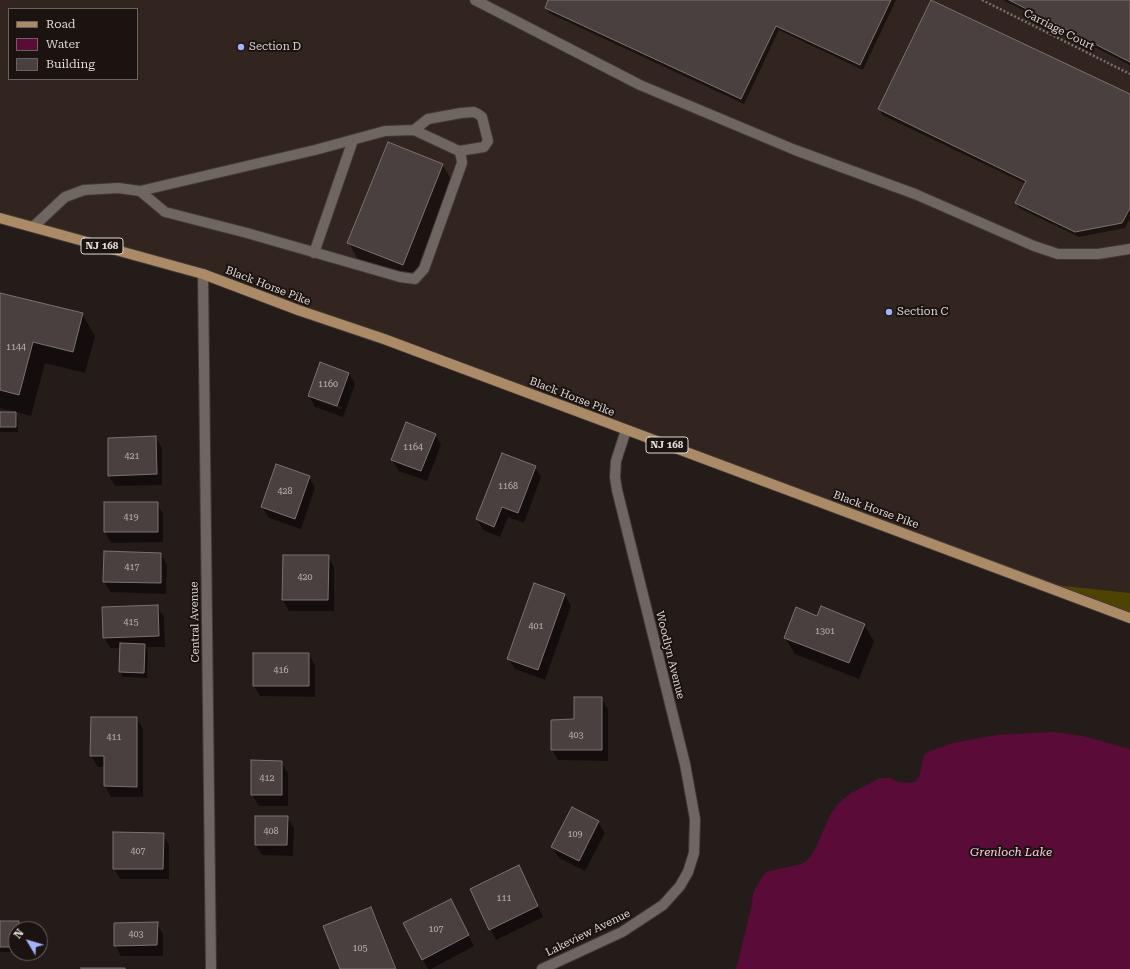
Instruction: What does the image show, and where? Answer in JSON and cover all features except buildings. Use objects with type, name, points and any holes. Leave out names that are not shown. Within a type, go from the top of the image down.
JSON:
[{"type":"main road","name":"Black Horse Pike","points":[[0,218],[203,274],[1130,618]]},
{"type":"street","points":[[475,0],[640,85],[795,150],[915,194],[1034,246],[1058,254],[1098,254],[1130,249]]},
{"type":"street","points":[[414,130],[428,119],[474,112],[482,117],[488,141],[484,147],[458,151]]},
{"type":"street","points":[[33,227],[65,197],[84,190],[118,188],[140,191],[315,150],[385,131],[414,130],[458,151],[462,156],[462,163],[424,269],[415,279],[400,277],[247,233],[165,212],[140,191]]},
{"type":"street","points":[[317,254],[353,140]]},
{"type":"street","name":"Central Avenue","points":[[203,274],[211,969]]},
{"type":"street","name":"Woodlyn Avenue","points":[[626,430],[616,461],[614,477],[685,764],[694,819],[694,853],[688,872],[680,886]]},
{"type":"street","name":"Lakeview Avenue","points":[[542,969],[622,932],[663,905],[680,886]]},
{"type":"path","name":"Carriage Court","points":[[982,0],[1130,74]]},
{"type":"shaded area","points":[[0,0],[1130,0],[1130,618],[203,274],[0,218]]},
{"type":"shaded area","points":[[1036,583],[1130,593],[1130,618]]},
{"type":"water","name":"Grenloch Lake","points":[[1054,732],[1083,736],[1130,749],[1130,969],[735,969],[752,903],[753,893],[761,879],[766,872],[801,864],[808,860],[815,849],[831,813],[840,802],[851,793],[880,778],[890,778],[897,782],[915,782],[919,777],[924,755],[930,751],[953,743],[996,735]]},
{"type":"place","name":"Section D","points":[[241,47]]},
{"type":"place","name":"Section C","points":[[889,312]]}]
